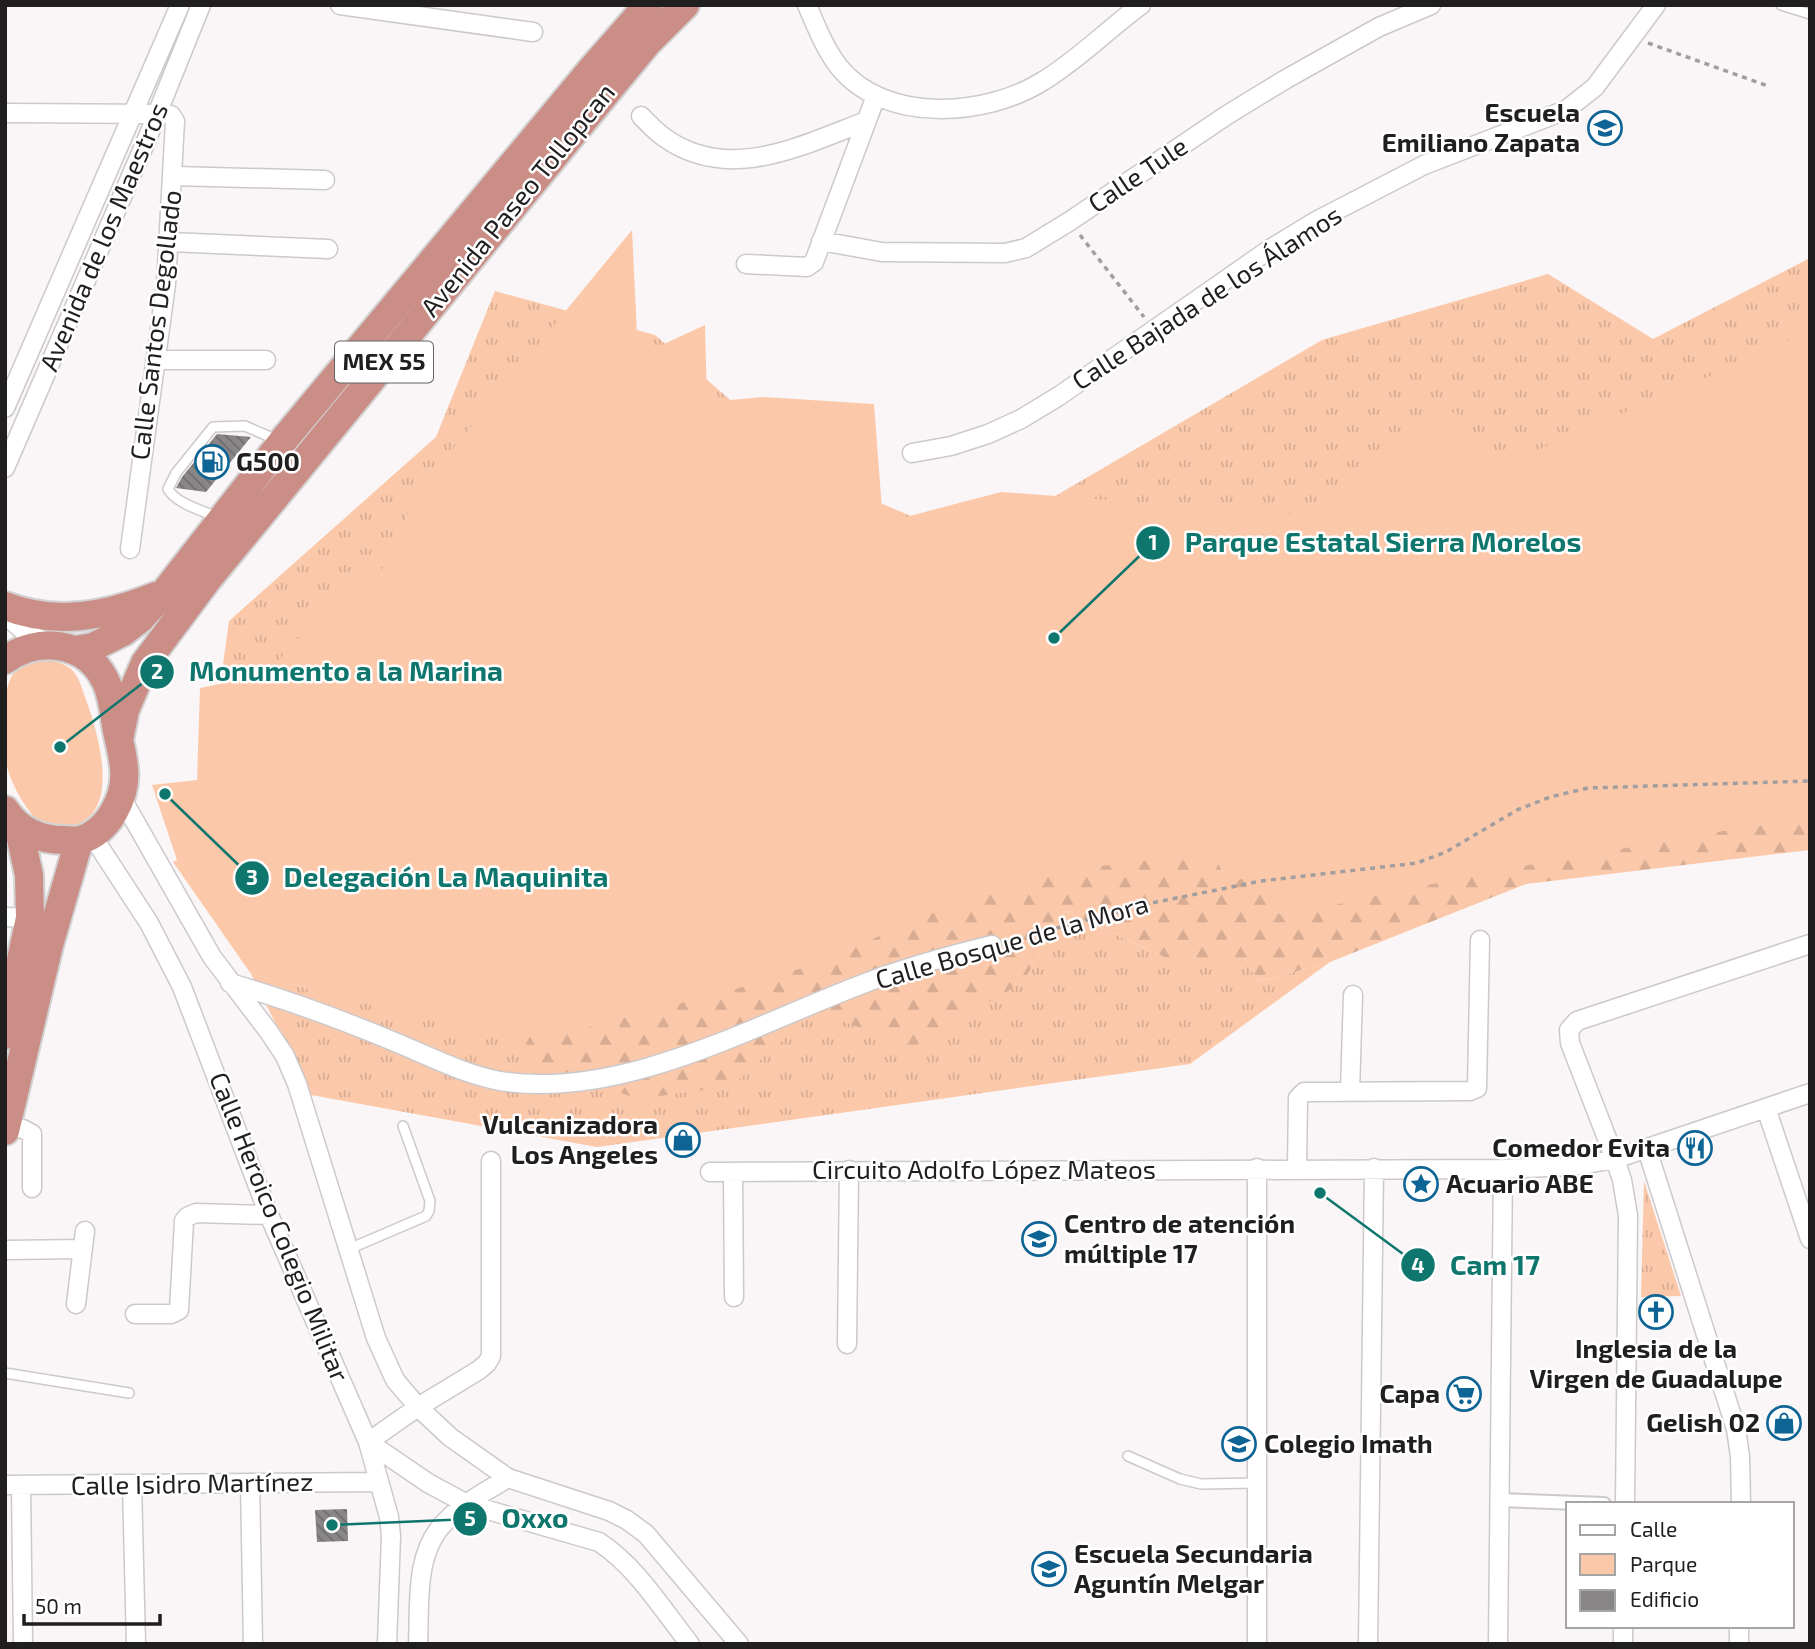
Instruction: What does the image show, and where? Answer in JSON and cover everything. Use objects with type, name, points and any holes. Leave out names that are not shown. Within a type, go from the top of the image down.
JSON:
[{"type":"highway","name":"Avenida Paseo Tollopcan","points":[[5,660],[25,648],[93,647],[123,632],[140,619],[165,592],[282,442],[648,5]]},
{"type":"highway","name":"Avenida Paseo Tollopcan","points":[[119,740],[125,710],[145,663],[207,580],[647,43],[685,5]]},
{"type":"highway","points":[[5,606],[33,615],[83,617],[116,611],[165,592]]},
{"type":"highway","points":[[12,818],[40,837],[85,837],[102,827],[121,797],[124,769],[105,680],[97,667],[62,647]]},
{"type":"highway","points":[[5,1035],[27,940],[17,917],[29,875],[12,818]]},
{"type":"highway","points":[[6,1128],[49,945],[85,837]]},
{"type":"street","name":"Avenida de los Maestros","points":[[5,408],[180,5]]},
{"type":"street","name":"Avenida de los Maestros","points":[[5,468],[158,114],[201,5]]},
{"type":"street","points":[[340,5],[533,32]]},
{"type":"street","points":[[807,5],[839,67],[858,85],[876,96],[902,105],[936,108],[993,102],[1043,81],[1141,5]]},
{"type":"street","name":"Calle Tule","points":[[821,242],[882,252],[1005,253],[1026,248],[1295,73],[1368,33],[1431,5]]},
{"type":"street","name":"Calle Bajada de los Álamos","points":[[912,453],[964,442],[1021,419],[1270,249],[1316,221],[1424,165],[1566,110],[1595,87],[1656,5]]},
{"type":"street","points":[[746,264],[807,267],[814,262],[864,122],[876,96]]},
{"type":"street","points":[[5,113],[158,114]]},
{"type":"street","name":"Calle Santos Degollado","points":[[130,549],[170,242],[176,121],[171,115],[158,114]]},
{"type":"street","points":[[641,117],[682,148],[727,160],[754,160],[780,153],[864,122]]},
{"type":"street","points":[[174,176],[326,180]]},
{"type":"street","points":[[170,242],[328,249]]},
{"type":"street","points":[[155,360],[266,360]]},
{"type":"street","points":[[5,615],[24,631],[62,647]]},
{"type":"street","name":"Calle Heroico Colegio Militar","points":[[121,797],[212,957],[270,1032],[285,1056],[297,1084],[383,1356],[395,1380],[418,1407],[473,1455],[508,1478],[609,1511],[646,1534],[739,1644]]},
{"type":"street","name":"Calle Heroico Colegio Militar","points":[[85,837],[143,913],[182,987],[270,1215],[368,1442],[389,1517],[391,1536],[387,1644]]},
{"type":"street","points":[[1297,1168],[1298,1098],[1304,1092],[1470,1091],[1477,1088],[1480,940]]},
{"type":"street","points":[[1625,1502],[1630,1236],[1626,1198],[1615,1159],[1568,1037],[1572,1025],[1577,1021],[1810,944]]},
{"type":"street","name":"Calle Bosque de la Mora","points":[[230,983],[318,1011],[468,1072],[521,1084],[553,1083],[608,1077],[649,1068],[923,962],[992,945]]},
{"type":"street","points":[[1350,1091],[1353,995]]},
{"type":"street","name":"Circuito Adolfo López Mateos","points":[[710,1172],[1503,1169],[1574,1166],[1615,1159],[1810,1093]]},
{"type":"street","points":[[1766,1108],[1810,1239]]},
{"type":"street","points":[[6,1128],[32,1134],[32,1188]]},
{"type":"street","points":[[1647,1149],[1736,1429],[1740,1456],[1741,1502]]},
{"type":"street","points":[[491,1161],[491,1356],[479,1370],[418,1407],[368,1442],[428,1483],[467,1504],[599,1542],[616,1553],[690,1644]]},
{"type":"street","points":[[1257,1168],[1257,1644]]},
{"type":"street","points":[[1368,1644],[1374,1168]]},
{"type":"street","points":[[1499,1644],[1503,1169]]},
{"type":"street","points":[[847,1345],[849,1170]]},
{"type":"street","points":[[733,1172],[734,1297]]},
{"type":"street","points":[[135,1314],[171,1314],[179,1310],[184,1221],[187,1217],[195,1213],[270,1215]]},
{"type":"street","points":[[76,1304],[85,1231]]},
{"type":"street","points":[[5,1250],[83,1249]]},
{"type":"street","points":[[418,1644],[425,1557],[432,1538],[446,1521],[467,1504],[508,1478]]},
{"type":"street","name":"Calle Isidro Martínez","points":[[13,1485],[378,1482]]},
{"type":"street","points":[[250,1483],[253,1644]]},
{"type":"street","points":[[132,1484],[136,1644]]},
{"type":"street","points":[[13,1485],[23,1644]]},
{"type":"street","points":[[1500,1500],[1566,1503]]},
{"type":"lane","points":[[1781,5],[1810,14]]},
{"type":"lane","points":[[222,519],[171,495],[168,489],[188,457],[213,428],[245,426],[282,442]]},
{"type":"lane","points":[[349,1249],[426,1216],[429,1212],[430,1201],[403,1126]]},
{"type":"lane","points":[[5,1373],[129,1392]]},
{"type":"lane","points":[[1128,1456],[1180,1479],[1201,1484],[1257,1483]]},
{"type":"path","points":[[1633,37],[1768,86]]},
{"type":"path","points":[[1070,221],[1154,330]]},
{"type":"path","name":"Calle Bosque de la Mora","points":[[992,945],[1147,904],[1261,881],[1417,863],[1446,852],[1517,810],[1550,797],[1588,788],[1810,781]]},
{"type":"green space","points":[[632,230],[638,356],[705,325],[707,402],[764,397],[874,404],[883,523],[1001,492],[1298,514],[1456,411],[1489,471],[1669,390],[1726,371],[1810,330],[1810,821],[1746,827],[1489,872],[1282,916],[1265,902],[1251,875],[1226,885],[1215,853],[1083,868],[917,918],[833,958],[739,988],[547,1038],[441,1023],[251,974],[173,862],[177,860],[152,785],[197,780],[200,688],[234,681],[274,665],[324,610],[382,569],[418,491]]},
{"type":"green space","points":[[1810,258],[1810,445],[814,1012],[1023,982],[1065,911],[1166,958],[1245,958],[1258,982],[1330,962],[1190,1064],[597,1147],[311,1095],[251,974],[393,1010],[204,801],[229,621],[436,437],[495,291],[655,335],[821,478],[975,543],[1322,340],[1548,274],[1653,339]]},
{"type":"green space","points":[[1810,445],[1810,850],[1526,884],[1330,962],[1258,982],[1245,958],[1166,958],[1065,911],[1023,982],[915,1046],[814,1012],[732,1086],[638,1099],[519,1057],[551,997]]},
{"type":"green space","points":[[48,659],[67,666],[78,679],[98,739],[103,775],[102,791],[89,817],[79,824],[63,827],[46,825],[32,815],[16,790],[6,761],[6,699],[10,679],[23,665]]},
{"type":"green space","points":[[1644,1181],[1681,1296],[1641,1297]]},
{"type":"building","name":"G500","points":[[217,434],[251,437],[206,492],[176,488],[182,477]]},
{"type":"building","points":[[347,1509],[348,1541],[317,1542],[315,1510]]},
{"type":"place","name":"Escuela Emiliano Zapata","points":[[1605,128]]},
{"type":"place","name":"G500","points":[[212,462]]},
{"type":"place","name":"Parque Estatal Sierra Morelos","points":[[1054,638]]},
{"type":"place","name":"Monumento a la Marina","points":[[60,747]]},
{"type":"place","name":"Delegación La Maquinita","points":[[165,794]]},
{"type":"place","name":"Vulcanizadora Los Angeles","points":[[683,1140]]},
{"type":"place","name":"Comedor Evita","points":[[1695,1148]]},
{"type":"place","name":"Acuario ABE","points":[[1421,1184]]},
{"type":"place","name":"Cam 17","points":[[1320,1193]]},
{"type":"place","name":"Centro de atención múltiple 17","points":[[1039,1239]]},
{"type":"place","name":"Inglesia de la Virgen de Guadalupe","points":[[1656,1312]]},
{"type":"place","name":"Capa","points":[[1464,1394]]},
{"type":"place","name":"Gelish 02","points":[[1784,1423]]},
{"type":"place","name":"Colegio Imath","points":[[1239,1444]]},
{"type":"place","name":"Oxxo","points":[[332,1525]]},
{"type":"place","name":"Escuela Secundaria Aguntín Melgar","points":[[1049,1569]]}]
